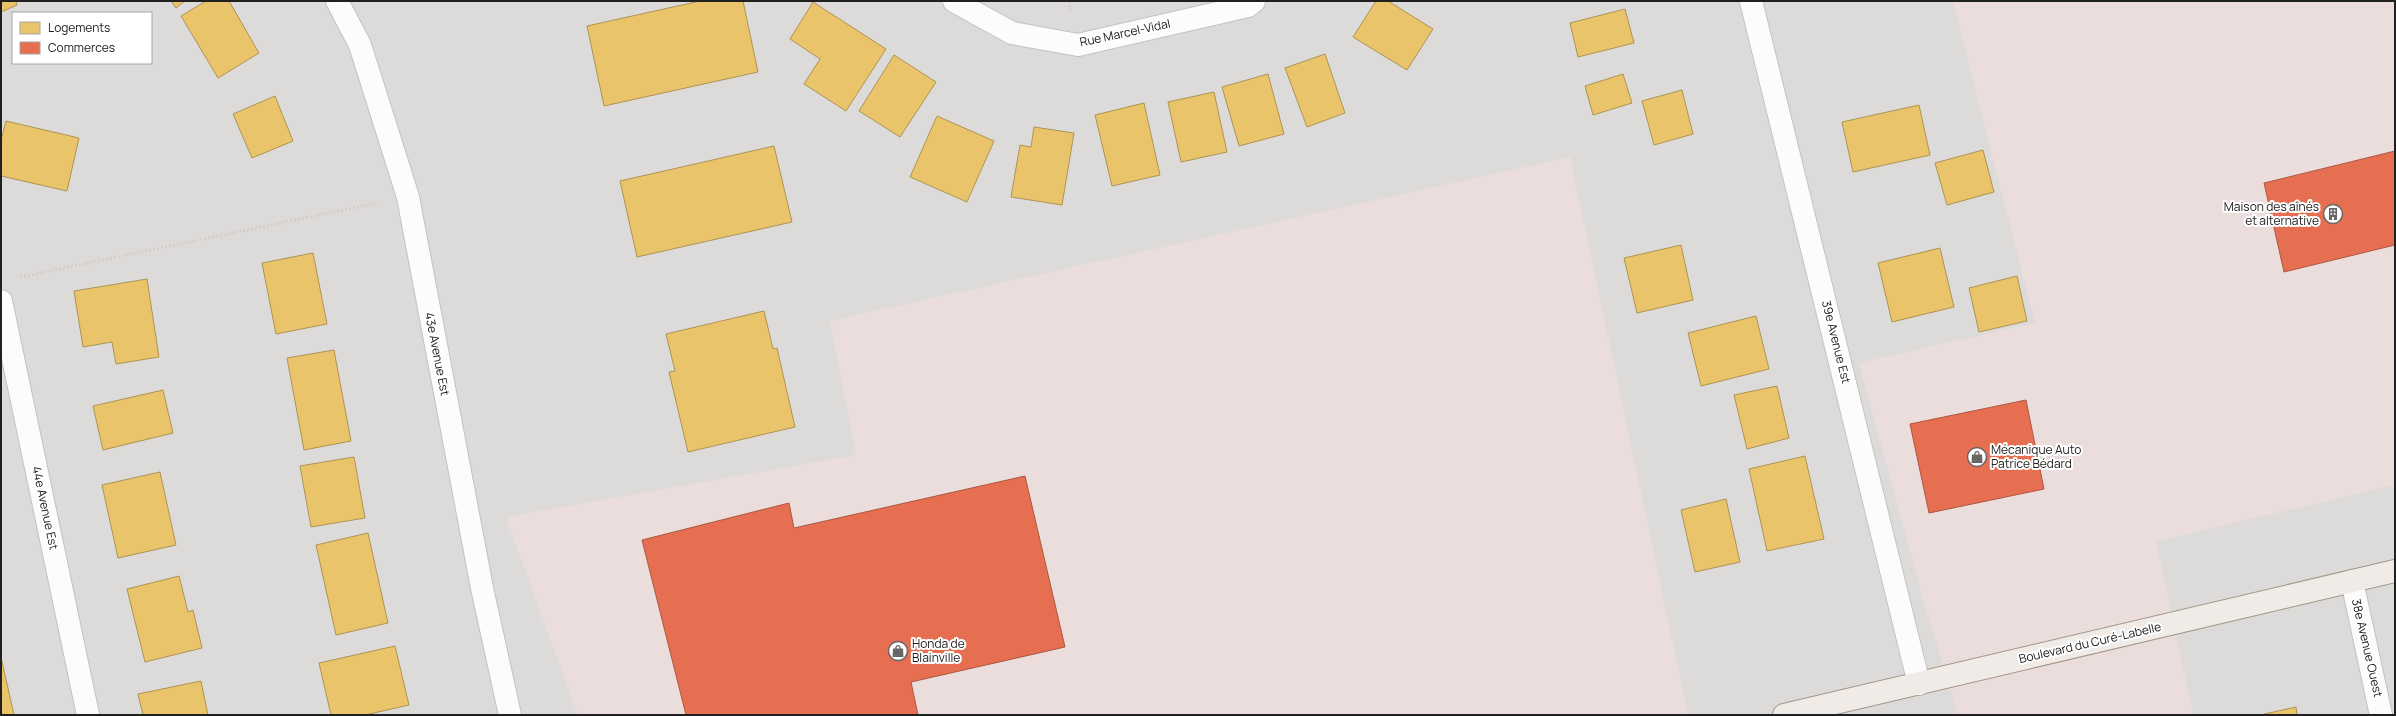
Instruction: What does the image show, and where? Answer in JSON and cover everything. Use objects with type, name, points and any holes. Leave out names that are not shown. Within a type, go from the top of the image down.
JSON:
[{"type":"main road","name":"Boulevard du Curé-Labelle","points":[[1784,715],[2395,571]]},
{"type":"street","name":"43e Avenue Est","points":[[337,1],[360,45],[408,198],[482,588],[510,715]]},
{"type":"street","name":"Rue Marcel-Vidal","points":[[954,1],[1012,33],[1078,45],[1248,6],[1254,1]]},
{"type":"street","name":"39e Avenue Est","points":[[1751,1],[1919,684]]},
{"type":"street","name":"44e Avenue Est","points":[[1,302],[88,715]]},
{"type":"street","name":"38e Avenue Ouest","points":[[2352,581],[2381,715]]},
{"type":"path","points":[[18,278],[377,203]]},
{"type":"shaded area","points":[[1,1],[2395,1],[2395,715],[1,715]]},
{"type":"shaded area","points":[[1953,1],[2395,1],[2395,485],[2156,541],[2193,715],[1958,715],[1922,595],[1859,363],[2035,323]]},
{"type":"shaded area","points":[[1570,157],[1688,715],[578,715],[506,517],[856,455],[830,321]]},
{"type":"building: Logements","points":[[1,1],[16,1],[17,5],[1,12]]},
{"type":"building: Logements","points":[[171,1],[185,1],[176,8]]},
{"type":"building: Logements","points":[[206,1],[229,1],[259,53],[218,78],[181,16]]},
{"type":"building: Logements","points":[[700,1],[743,1],[758,72],[604,106],[587,26]]},
{"type":"building: Logements","points":[[1376,1],[1388,1],[1433,29],[1407,70],[1353,37]]},
{"type":"building: Logements","points":[[813,2],[886,49],[846,111],[804,84],[820,59],[790,39]]},
{"type":"building: Logements","points":[[1625,9],[1634,43],[1578,57],[1570,23]]},
{"type":"building: Logements","points":[[1325,54],[1345,113],[1307,127],[1285,68]]},
{"type":"building: Logements","points":[[894,55],[936,82],[900,137],[859,111]]},
{"type":"building: Logements","points":[[1268,74],[1284,134],[1239,146],[1222,87]]},
{"type":"building: Logements","points":[[1623,74],[1632,103],[1593,115],[1585,86]]},
{"type":"building: Logements","points":[[1682,90],[1693,134],[1654,145],[1642,101]]},
{"type":"building: Logements","points":[[1214,92],[1227,152],[1181,162],[1168,102]]},
{"type":"building: Logements","points":[[275,96],[293,141],[252,158],[233,114]]},
{"type":"building: Logements","points":[[1144,103],[1160,175],[1112,186],[1095,115]]},
{"type":"building: Logements","points":[[1919,105],[1930,155],[1853,172],[1842,122]]},
{"type":"building: Logements","points":[[937,116],[994,141],[967,202],[910,177]]},
{"type":"building: Logements","points":[[6,121],[79,138],[67,191],[1,176],[1,140]]},
{"type":"building: Logements","points":[[1034,127],[1074,133],[1062,205],[1011,197],[1020,145],[1031,147]]},
{"type":"building: Logements","points":[[774,146],[792,222],[637,257],[620,181]]},
{"type":"building: Logements","points":[[1983,150],[1994,192],[1947,205],[1935,163]]},
{"type":"building: Logements","points":[[1681,245],[1693,300],[1637,313],[1624,258]]},
{"type":"building: Logements","points":[[1940,248],[1954,307],[1892,322],[1878,263]]},
{"type":"building: Logements","points":[[313,253],[327,324],[276,334],[262,263]]},
{"type":"building: Logements","points":[[2017,276],[2027,321],[1979,332],[1969,288]]},
{"type":"building: Logements","points":[[147,279],[159,357],[116,364],[112,342],[83,347],[74,291]]},
{"type":"building: Logements","points":[[764,311],[773,349],[777,348],[795,427],[688,452],[669,372],[675,371],[666,334]]},
{"type":"building: Logements","points":[[1756,316],[1769,369],[1701,386],[1688,333]]},
{"type":"building: Logements","points":[[334,350],[351,441],[304,450],[287,358]]},
{"type":"building: Logements","points":[[1777,386],[1789,438],[1747,449],[1734,395]]},
{"type":"building: Logements","points":[[163,390],[173,433],[103,450],[93,406]]},
{"type":"building: Logements","points":[[1805,456],[1824,539],[1767,551],[1749,469]]},
{"type":"building: Logements","points":[[354,457],[365,518],[311,527],[300,466]]},
{"type":"building: Logements","points":[[160,472],[176,545],[118,558],[102,485]]},
{"type":"building: Logements","points":[[1726,499],[1740,562],[1695,572],[1681,510]]},
{"type":"building: Logements","points":[[368,533],[388,623],[336,635],[316,545]]},
{"type":"building: Logements","points":[[179,576],[188,612],[193,610],[202,648],[145,662],[127,589]]},
{"type":"building: Logements","points":[[395,646],[409,705],[365,715],[331,715],[319,663]]},
{"type":"building: Logements","points":[[1,657],[14,715],[1,715]]},
{"type":"building: Logements","points":[[201,681],[208,715],[143,715],[138,694]]},
{"type":"building: Logements","points":[[2296,707],[2297,715],[2260,715]]},
{"type":"building: Commerces","name":"Maison des aînés et alternative","points":[[2395,151],[2395,245],[2284,272],[2264,183]]},
{"type":"building: Commerces","name":"Mécanique Auto Patrice Bédard","points":[[2026,400],[2044,489],[1929,513],[1910,424]]},
{"type":"building: Commerces","points":[[1025,476],[1065,647],[911,682],[918,715],[686,715],[642,540],[789,503],[794,528]]},
{"type":"place","name":"Maison des aînés et alternative","points":[[2333,214]]},
{"type":"place","name":"Mécanique Auto Patrice Bédard","points":[[1977,457]]},
{"type":"place","name":"Honda de Blainville","points":[[898,651]]}]
